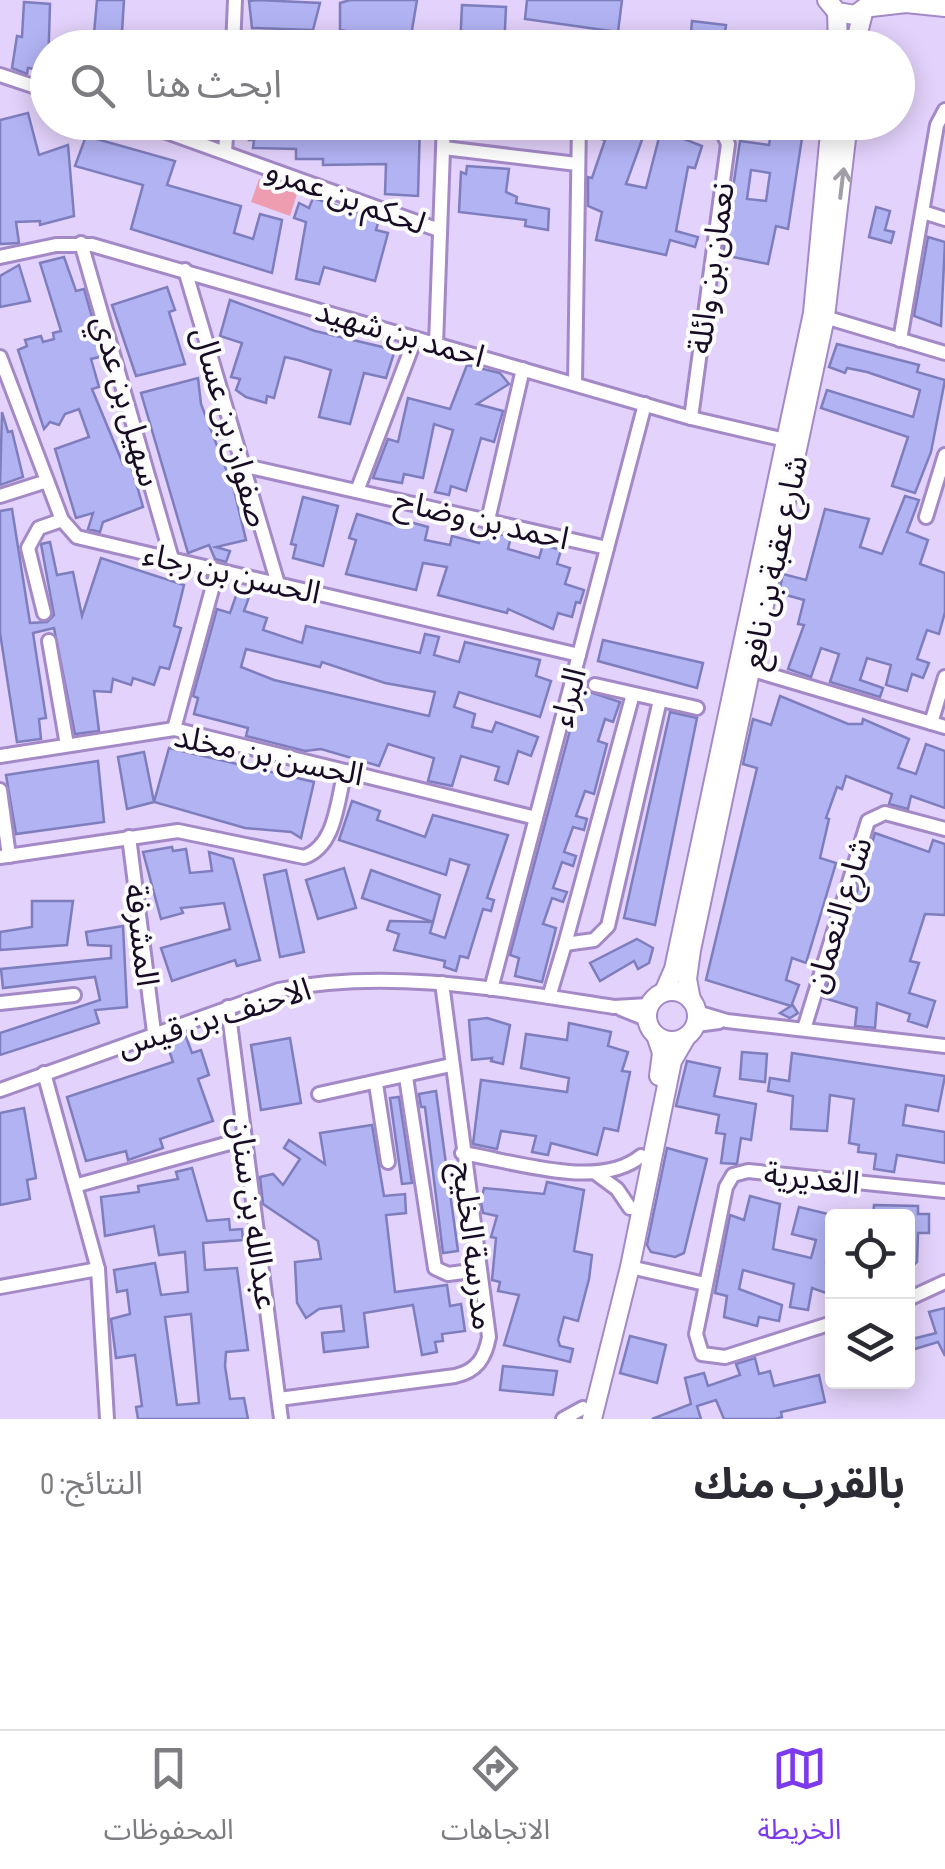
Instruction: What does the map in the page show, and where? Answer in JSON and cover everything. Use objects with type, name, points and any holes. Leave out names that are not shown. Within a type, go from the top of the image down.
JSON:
[{"type":"street","points":[[234,30],[235,0]]},
{"type":"street","points":[[832,6],[870,7],[906,2],[945,6]]},
{"type":"street","points":[[0,75],[30,85]]},
{"type":"street","points":[[900,340],[937,125],[945,110]]},
{"type":"street","name":"لحكم بن عمرو","points":[[191,140],[439,230]]},
{"type":"street","points":[[225,152],[226,140]]},
{"type":"street","points":[[436,345],[444,140]]},
{"type":"street","points":[[576,384],[578,140]]},
{"type":"street","name":"نعمان بن وائلة","points":[[691,418],[726,140]]},
{"type":"street","name":"شارع عقبة بن نافع","points":[[819,315],[829,140]]},
{"type":"street","name":"شارع عقبة بن نافع","points":[[585,1415],[630,1267],[672,1061],[693,1019],[687,979],[692,950],[745,666],[819,315],[845,140]]},
{"type":"street","points":[[444,148],[577,164]]},
{"type":"street","points":[[924,212],[945,219]]},
{"type":"street","name":"احمد بن شهيد","points":[[0,257],[81,243],[691,418],[792,442]]},
{"type":"street","name":"سهيل بن عدي","points":[[81,243],[172,559]]},
{"type":"street","name":"صفوان بن عسال","points":[[185,270],[278,584]]},
{"type":"street","points":[[819,315],[945,353]]},
{"type":"street","name":"احمد بن وضاح","points":[[357,491],[416,338]]},
{"type":"street","points":[[0,357],[62,520],[38,528],[28,548],[44,612]]},
{"type":"street","points":[[488,520],[524,369]]},
{"type":"street","name":"البراء","points":[[490,990],[645,404]]},
{"type":"street","points":[[926,518],[945,456]]},
{"type":"street","name":"احمد بن وضاح","points":[[241,465],[608,548]]},
{"type":"street","points":[[0,496],[48,481]]},
{"type":"street","name":"الحسن بن رجاء","points":[[62,520],[77,537],[579,655]]},
{"type":"street","points":[[174,729],[217,571]]},
{"type":"street","points":[[49,641],[66,745]]},
{"type":"street","points":[[745,666],[938,725],[945,677]]},
{"type":"street","name":"شارع عقبة بن نافع","points":[[664,992],[674,969],[745,666]]},
{"type":"street","points":[[595,685],[698,708]]},
{"type":"street","points":[[548,996],[633,694]]},
{"type":"street","points":[[565,944],[594,940],[608,926],[660,700]]},
{"type":"street","name":"الحسن بن مخلد","points":[[0,756],[174,729],[536,818]]},
{"type":"street","points":[[0,790],[4,857],[129,837],[191,832],[304,857],[322,847],[328,837],[345,771]]},
{"type":"street","name":"شارع النعمان","points":[[804,1029],[868,821],[885,813],[945,829]]},
{"type":"street","name":"المشرفة","points":[[129,837],[154,1032]]},
{"type":"street","name":"الاحنف بن قيس","points":[[0,1090],[154,1032],[312,984],[351,980],[442,983],[647,1012]]},
{"type":"street","name":"مدرسة الخليج","points":[[279,1399],[469,1372],[486,1351],[489,1336],[442,983]]},
{"type":"street","points":[[563,1419],[585,1415],[660,1068],[657,1038],[647,1012],[664,992],[674,990],[693,1019]]},
{"type":"street","points":[[0,1003],[74,995]]},
{"type":"street","name":"عبدالله بن سنان","points":[[228,1007],[282,1419]]},
{"type":"street","points":[[657,1038],[666,1042],[693,1019],[945,1046]]},
{"type":"street","points":[[319,1094],[451,1065]]},
{"type":"street","points":[[44,1073],[78,1185],[98,1269],[107,1419]]},
{"type":"street","points":[[406,1077],[435,1268],[448,1274],[479,1270]]},
{"type":"street","points":[[376,1084],[388,1162]]},
{"type":"street","points":[[78,1185],[244,1138]]},
{"type":"street","points":[[462,1153],[598,1175],[622,1169],[641,1156]]},
{"type":"street","name":"الغديرية","points":[[825,1325],[725,1357],[702,1354],[696,1334],[726,1187],[733,1175],[748,1171],[945,1192]]},
{"type":"street","points":[[598,1175],[617,1189],[630,1208]]},
{"type":"street","points":[[630,1267],[705,1284]]},
{"type":"street","points":[[0,1288],[98,1269]]},
{"type":"street","points":[[915,1296],[945,1282]]},
{"type":"shaded area","points":[[259,179],[297,194],[290,216],[251,202]]},
{"type":"building","points":[[97,0],[124,0],[122,30],[94,30]]},
{"type":"building","points":[[417,0],[412,30],[340,30],[340,3]]},
{"type":"building","points":[[527,0],[622,0],[618,30],[525,19]]},
{"type":"building","points":[[249,1],[320,3],[313,30],[252,28]]},
{"type":"building","points":[[24,2],[50,4],[49,30],[30,30],[27,74],[12,68],[17,36],[22,37]]},
{"type":"building","points":[[462,5],[506,7],[505,30],[461,30]]},
{"type":"building","points":[[692,21],[726,25],[725,30],[691,30]]},
{"type":"building","points":[[28,113],[30,140],[35,140],[39,155],[68,145],[74,216],[40,225],[40,221],[16,222],[19,243],[0,244],[0,120]]},
{"type":"building","points":[[85,140],[100,140],[175,161],[167,185],[241,206],[234,233],[253,239],[260,214],[282,220],[272,273],[131,229],[143,185],[75,166]]},
{"type":"building","points":[[254,140],[420,140],[418,196],[385,194],[386,164],[323,165],[323,159],[296,159],[296,149],[253,148]]},
{"type":"building","points":[[605,140],[642,140],[626,184],[646,188],[658,140],[687,140],[702,146],[695,168],[688,167],[676,231],[698,237],[695,247],[670,240],[666,255],[596,240],[602,212],[588,206],[588,177],[592,178]]},
{"type":"building","points":[[770,140],[802,140],[788,229],[776,226],[768,264],[723,255],[740,141],[769,145]],"holes":[[[751,170],[770,173],[766,201],[747,199]]]},
{"type":"building","points":[[467,166],[509,169],[506,192],[517,197],[516,203],[549,209],[548,230],[525,226],[526,220],[459,212],[461,172],[466,174]]},
{"type":"building","points":[[313,198],[379,219],[376,230],[388,233],[375,281],[324,267],[319,284],[296,279],[306,222],[294,218],[299,203],[309,208]]},
{"type":"building","points":[[876,207],[890,211],[885,230],[894,232],[891,243],[869,237]]},
{"type":"building","points":[[928,237],[945,242],[941,326],[914,316]]},
{"type":"building","points":[[64,257],[76,291],[84,289],[103,356],[91,359],[99,387],[92,389],[123,464],[130,462],[143,507],[103,522],[100,532],[88,529],[93,513],[76,518],[55,449],[89,437],[79,409],[65,414],[59,425],[50,422],[44,429],[18,350],[27,346],[25,340],[41,336],[43,342],[54,339],[53,333],[61,331],[40,263]]},
{"type":"building","points":[[19,265],[30,301],[0,307],[0,276]]},
{"type":"building","points":[[167,287],[175,310],[169,312],[185,364],[136,376],[112,305]]},
{"type":"building","points":[[230,300],[315,331],[395,350],[386,378],[364,373],[350,424],[319,417],[331,370],[298,360],[285,357],[274,398],[267,396],[266,403],[246,397],[236,390],[240,379],[231,377],[242,343],[220,336]]},
{"type":"building","points":[[837,344],[919,365],[917,372],[945,380],[931,452],[915,493],[892,486],[908,437],[821,408],[827,390],[913,417],[920,390],[867,372],[847,368],[845,373],[829,367]]},
{"type":"building","points":[[467,365],[500,373],[509,384],[477,404],[503,411],[494,442],[481,438],[466,491],[451,486],[449,495],[435,492],[453,430],[434,424],[423,478],[404,474],[402,483],[373,478],[388,439],[398,442],[408,398],[450,409]]},
{"type":"building","points":[[198,378],[201,404],[234,490],[246,540],[216,547],[230,551],[226,562],[215,559],[209,545],[188,553],[141,393]]},
{"type":"building","points":[[2,412],[8,432],[12,431],[23,477],[0,485]]},
{"type":"building","points":[[905,496],[919,500],[907,532],[928,540],[920,564],[945,573],[945,612],[939,634],[927,630],[917,659],[929,663],[923,678],[912,674],[907,691],[886,685],[891,665],[867,658],[860,680],[883,688],[880,697],[830,682],[839,654],[821,648],[811,677],[788,669],[804,625],[798,624],[804,600],[779,593],[783,574],[806,580],[825,509],[869,519],[860,547],[882,554]]},
{"type":"building","points":[[303,497],[338,506],[323,566],[293,558],[296,545],[291,544]]},
{"type":"building","points":[[12,509],[30,623],[47,622],[54,615],[41,544],[50,542],[57,575],[73,572],[82,616],[101,558],[184,585],[174,626],[181,628],[169,669],[160,667],[154,685],[133,678],[131,685],[113,679],[111,692],[94,691],[99,731],[75,734],[54,628],[33,633],[46,718],[39,719],[41,739],[17,742],[0,633],[0,511]]},
{"type":"building","points":[[357,514],[397,526],[399,519],[428,527],[425,540],[450,545],[452,536],[479,543],[483,530],[511,537],[508,549],[539,558],[543,545],[561,550],[557,564],[570,568],[565,584],[584,590],[580,603],[576,602],[572,617],[558,613],[553,629],[508,609],[507,613],[438,595],[447,567],[423,563],[416,590],[346,574],[356,540],[349,538]]},
{"type":"building","points":[[238,590],[250,594],[244,611],[267,618],[263,630],[302,643],[306,626],[420,653],[425,634],[439,637],[434,655],[459,662],[465,642],[540,660],[536,676],[551,681],[540,717],[459,692],[454,707],[475,714],[472,727],[492,732],[496,722],[538,737],[531,756],[518,751],[508,784],[495,780],[499,767],[461,756],[452,786],[428,781],[434,758],[388,744],[379,766],[321,749],[305,751],[246,736],[248,728],[194,714],[198,698],[193,696],[217,609],[230,613]],"holes":[[[246,649],[320,667],[322,662],[385,683],[435,692],[429,716],[274,680],[241,667]]]},
{"type":"building","points":[[603,640],[703,663],[697,688],[598,661]]},
{"type":"building","points":[[581,689],[620,702],[613,722],[605,719],[598,741],[607,744],[594,794],[585,791],[576,816],[587,819],[584,830],[573,827],[564,852],[576,856],[573,866],[562,862],[553,888],[567,892],[563,902],[552,898],[543,924],[556,928],[542,982],[515,976],[519,958],[510,955]]},
{"type":"building","points":[[780,696],[848,724],[862,724],[863,719],[909,739],[898,768],[916,774],[926,744],[945,751],[945,808],[911,796],[908,809],[889,804],[892,794],[846,776],[842,789],[837,787],[826,818],[829,819],[820,858],[836,863],[806,963],[792,958],[786,980],[799,985],[792,1004],[798,1013],[790,1018],[780,1013],[791,1006],[706,980],[757,768],[743,764],[753,719],[771,725]]},
{"type":"building","points":[[670,712],[697,718],[655,925],[624,918]]},
{"type":"building","points":[[169,748],[314,782],[301,838],[291,832],[245,828],[154,802]]},
{"type":"building","points":[[144,752],[154,802],[127,809],[118,757]]},
{"type":"building","points":[[98,761],[104,822],[16,834],[6,775]]},
{"type":"building","points":[[352,801],[380,811],[377,820],[425,837],[433,815],[508,835],[487,898],[494,900],[491,911],[483,909],[468,958],[460,956],[456,971],[444,967],[445,961],[394,950],[399,934],[387,930],[390,921],[433,922],[430,933],[445,938],[469,865],[450,859],[446,875],[339,840]]},
{"type":"building","points":[[875,833],[929,852],[933,840],[945,844],[945,915],[925,914],[910,961],[919,963],[909,993],[935,1001],[927,1027],[908,1021],[910,1014],[877,1003],[875,1028],[855,1026],[857,1008],[824,998]]},
{"type":"building","points":[[172,847],[173,851],[186,849],[190,873],[212,871],[209,852],[233,859],[260,960],[237,966],[235,960],[172,981],[161,948],[230,929],[224,903],[181,908],[183,913],[161,919],[143,852]]},
{"type":"building","points":[[344,868],[356,908],[318,919],[306,880]]},
{"type":"building","points":[[286,870],[304,952],[280,957],[264,875]]},
{"type":"building","points":[[371,870],[440,895],[433,922],[362,898]]},
{"type":"building","points":[[32,901],[73,901],[67,945],[0,950],[0,932],[32,927]]},
{"type":"building","points":[[123,926],[127,1007],[95,1010],[99,1023],[0,1055],[0,1033],[100,1000],[95,977],[3,988],[1,969],[111,958],[111,946],[88,945],[86,932]]},
{"type":"building","points":[[637,939],[653,948],[649,963],[638,969],[634,961],[600,981],[590,963]]},
{"type":"building","points":[[487,1018],[510,1025],[503,1064],[491,1061],[492,1058],[472,1060],[469,1020]]},
{"type":"building","points":[[569,1023],[611,1032],[608,1046],[628,1052],[622,1071],[630,1072],[618,1131],[604,1128],[597,1155],[551,1143],[548,1155],[532,1152],[536,1136],[501,1131],[497,1149],[473,1144],[481,1080],[567,1092],[569,1078],[521,1068],[526,1034],[567,1040]]},
{"type":"building","points":[[186,1037],[192,1053],[201,1050],[209,1075],[198,1079],[213,1121],[160,1139],[163,1148],[128,1160],[126,1151],[86,1161],[67,1097],[173,1062],[167,1044]]},
{"type":"building","points":[[290,1038],[301,1103],[261,1110],[251,1045]]},
{"type":"building","points":[[742,1052],[767,1054],[765,1082],[740,1079]]},
{"type":"building","points":[[792,1053],[945,1076],[938,1111],[906,1105],[903,1125],[945,1132],[945,1163],[897,1155],[894,1172],[874,1169],[876,1154],[858,1152],[859,1145],[849,1143],[854,1099],[830,1095],[827,1131],[791,1129],[793,1096],[768,1091],[770,1078],[789,1081]]},
{"type":"building","points":[[687,1061],[720,1068],[714,1096],[756,1104],[751,1140],[741,1138],[737,1164],[721,1163],[725,1134],[716,1133],[719,1115],[676,1106]]},
{"type":"building","points":[[436,1091],[458,1251],[443,1253],[425,1107],[421,1107],[419,1094]]},
{"type":"building","points":[[399,1097],[412,1183],[402,1184],[390,1098]]},
{"type":"building","points":[[24,1108],[36,1178],[27,1180],[30,1199],[0,1205],[0,1113]]},
{"type":"building","points":[[372,1125],[384,1196],[405,1194],[406,1213],[386,1215],[395,1292],[447,1285],[450,1306],[461,1304],[465,1331],[442,1334],[443,1341],[435,1342],[437,1352],[422,1355],[413,1305],[364,1313],[368,1347],[324,1352],[322,1333],[344,1331],[341,1306],[319,1309],[306,1318],[297,1303],[295,1262],[321,1259],[318,1241],[263,1204],[260,1177],[273,1174],[283,1185],[300,1159],[284,1148],[289,1140],[325,1164],[320,1133]]},
{"type":"building","points":[[667,1148],[707,1159],[684,1253],[675,1257],[651,1252],[647,1245]]},
{"type":"building","points":[[192,1168],[207,1221],[229,1219],[230,1230],[242,1229],[243,1240],[203,1243],[205,1270],[237,1268],[248,1350],[226,1352],[225,1366],[230,1399],[244,1398],[248,1419],[138,1419],[136,1407],[142,1406],[135,1355],[116,1358],[111,1319],[130,1314],[127,1290],[117,1292],[114,1270],[155,1263],[161,1295],[188,1292],[185,1252],[159,1255],[154,1226],[105,1236],[101,1197],[139,1192],[138,1186],[178,1179],[176,1172]],"holes":[[[191,1314],[199,1403],[177,1405],[165,1317]]]},
{"type":"building","points":[[547,1182],[584,1190],[574,1251],[592,1255],[589,1279],[578,1321],[564,1317],[558,1340],[560,1346],[573,1349],[570,1362],[504,1345],[519,1295],[498,1291],[500,1282],[492,1280],[496,1238],[491,1237],[497,1216],[483,1213],[481,1202],[484,1188],[544,1194]]},
{"type":"building","points":[[750,1196],[780,1204],[773,1249],[811,1258],[816,1240],[792,1234],[799,1207],[825,1213],[825,1293],[812,1288],[808,1310],[790,1307],[794,1284],[743,1270],[739,1289],[782,1305],[779,1321],[759,1317],[757,1326],[724,1317],[727,1296],[715,1293],[730,1215],[744,1220]]},
{"type":"building","points":[[874,1205],[918,1206],[918,1214],[929,1214],[929,1233],[918,1233],[915,1264],[915,1209],[874,1209]]},
{"type":"building","points":[[945,1308],[945,1356],[938,1342],[915,1349],[915,1338],[936,1333],[929,1312]]},
{"type":"building","points":[[630,1336],[666,1345],[657,1383],[620,1373]]},
{"type":"building","points":[[755,1358],[759,1374],[770,1371],[774,1386],[819,1375],[825,1402],[781,1412],[782,1417],[775,1419],[724,1419],[716,1400],[697,1406],[701,1419],[652,1419],[691,1404],[685,1378],[704,1373],[708,1386],[740,1375],[736,1364]]},
{"type":"building","points":[[503,1366],[557,1371],[553,1395],[500,1390]]}]
